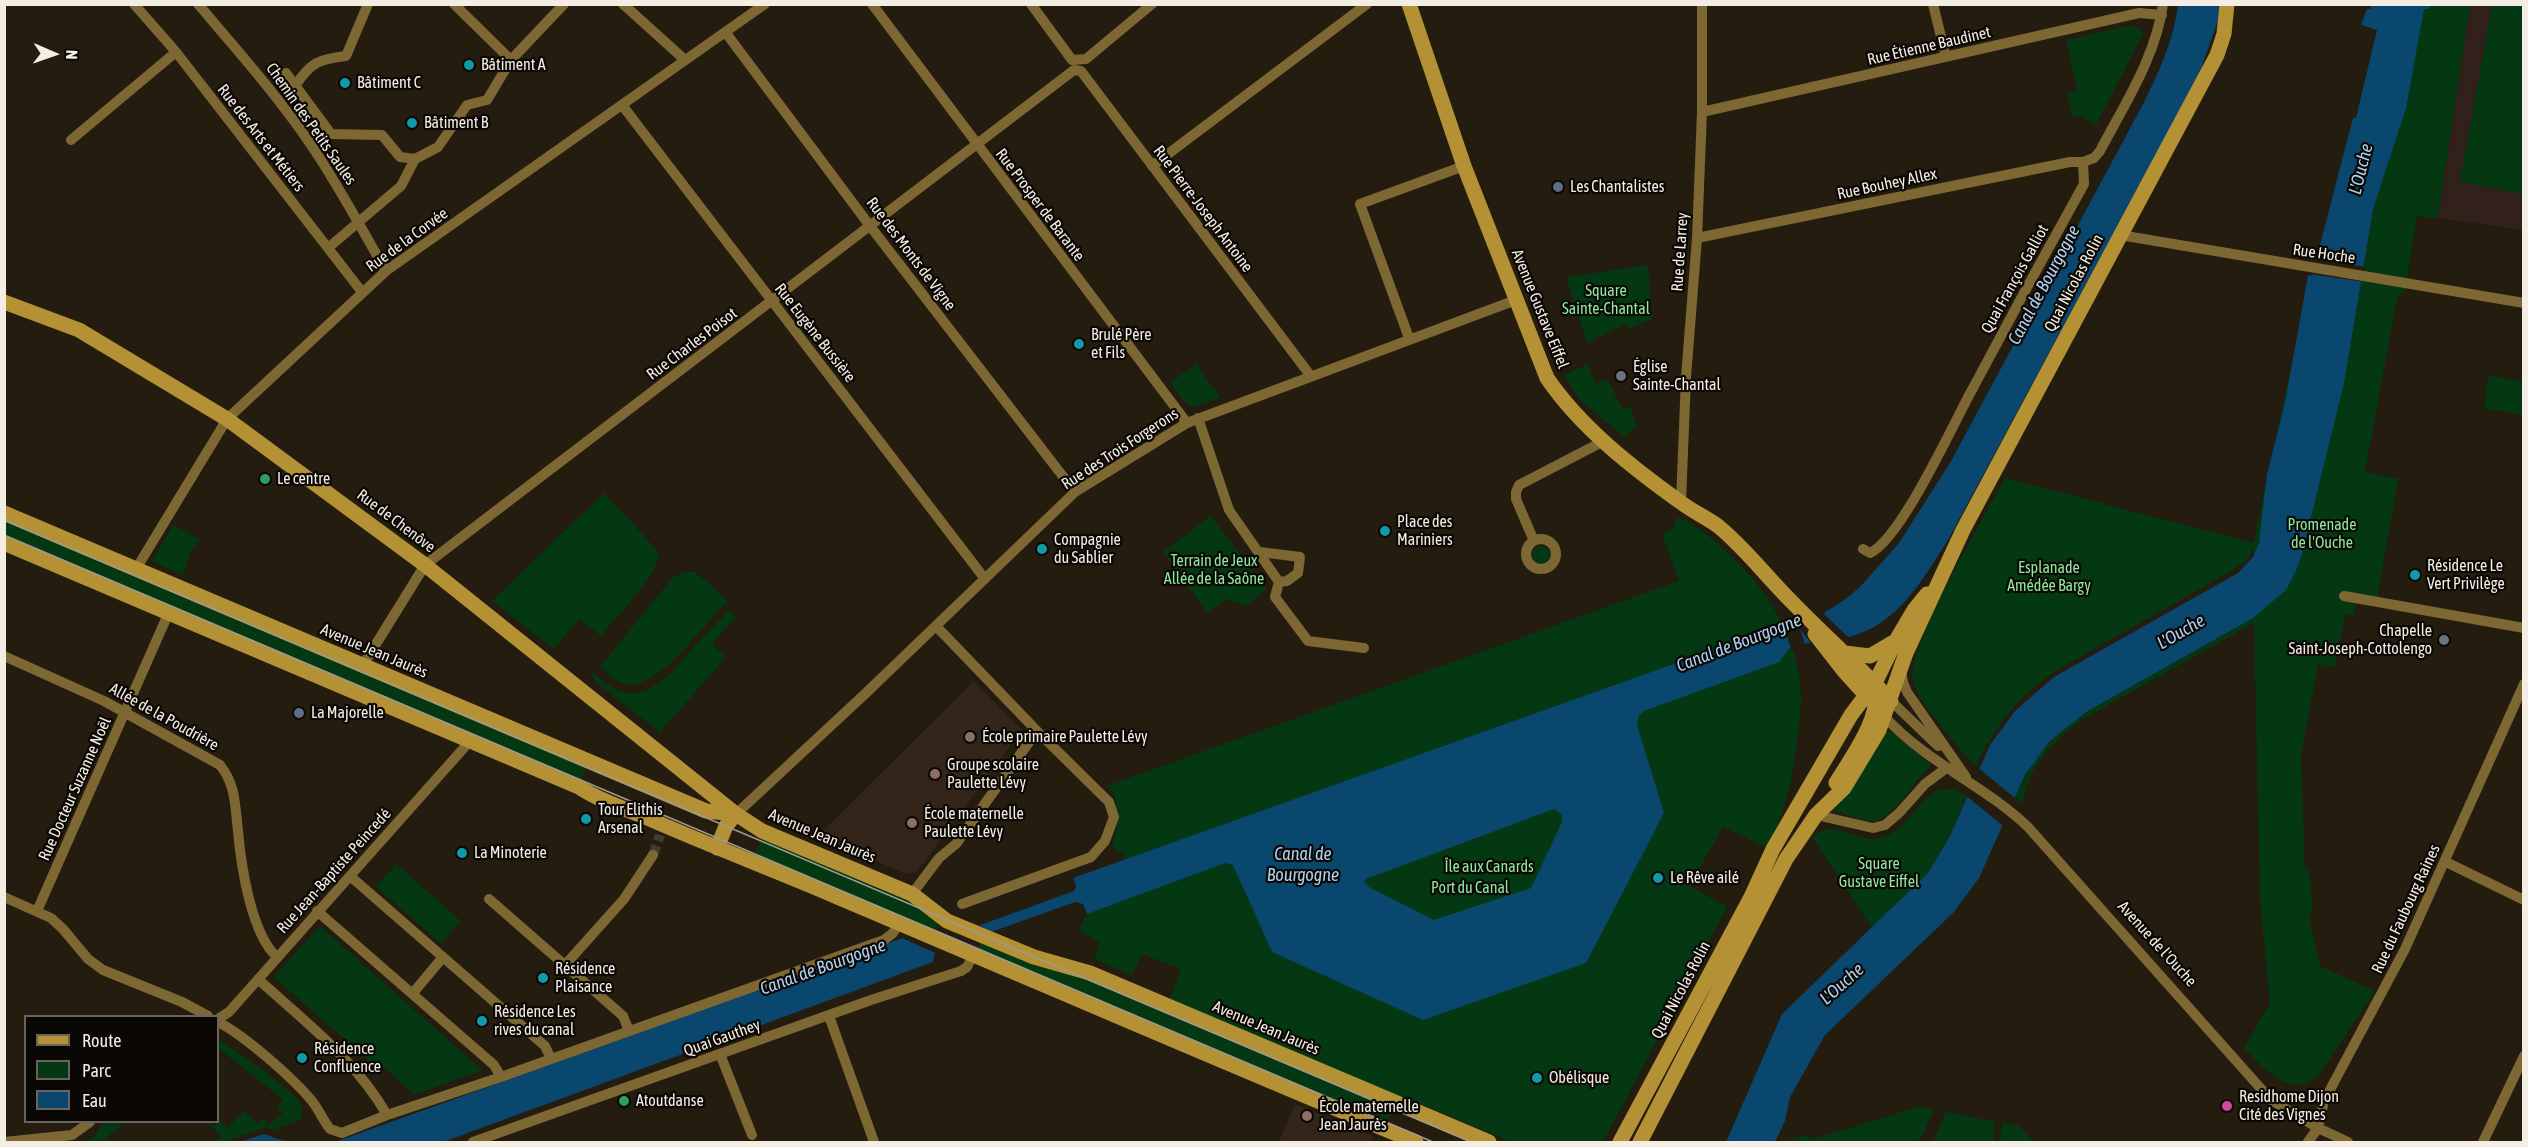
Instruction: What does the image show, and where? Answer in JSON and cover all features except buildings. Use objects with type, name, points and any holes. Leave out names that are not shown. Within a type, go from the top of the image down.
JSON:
[{"type":"main road","name":"Avenue Gustave Eiffel","points":[[1409,4],[1464,166],[1547,378],[1559,396],[1602,442],[1681,502],[1717,526],[1739,546],[1838,650],[1879,699]]},
{"type":"main road","name":"Quai Nicolas Rolin","points":[[1620,1143],[1751,897],[1770,853],[1851,716],[1879,699],[1901,671],[1906,653],[1940,576],[2217,55],[2224,34],[2228,4]]},
{"type":"main road","name":"Rue de Chenôve","points":[[4,302],[79,330],[227,419],[425,565],[736,814]]},
{"type":"main road","name":"Avenue Jean Jaurès","points":[[4,513],[706,811],[736,814],[762,831],[912,894],[947,921],[1022,952],[1090,973],[1489,1143]]},
{"type":"main road","points":[[4,543],[470,741],[662,830],[751,860],[1196,1048],[1232,1067],[1263,1077],[1416,1143]]},
{"type":"main road","name":"Quai Nicolas Rolin","points":[[1640,1143],[1785,859],[1846,766],[1879,699],[1894,642],[1940,576]]},
{"type":"main road","points":[[1879,699],[1923,599]]},
{"type":"main road","points":[[1838,650],[1870,656],[1894,642]]},
{"type":"main road","points":[[717,848],[726,826],[736,814]]},
{"type":"main road","points":[[1770,853],[1785,859]]},
{"type":"main road","points":[[1676,1038],[1690,1047]]},
{"type":"main road","points":[[1645,1096],[1660,1104]]},
{"type":"street","name":"Rue des Arts et Métiers","points":[[134,4],[176,52],[362,292]]},
{"type":"street","name":"Chemin des Petits Saules","points":[[198,4],[266,84],[306,137],[335,181],[386,271]]},
{"type":"street","points":[[295,86],[303,75],[321,59],[346,56],[368,4]]},
{"type":"street","points":[[454,4],[511,60]]},
{"type":"street","points":[[328,248],[401,186],[415,159],[438,147],[467,105],[487,100],[511,60],[564,4]]},
{"type":"street","points":[[623,4],[686,60]]},
{"type":"street","name":"Rue de la Corvée","points":[[136,569],[227,419],[362,292],[386,271],[765,4]]},
{"type":"street","name":"Rue Prosper de Barante","points":[[872,4],[1187,423]]},
{"type":"street","points":[[1031,4],[1072,60],[1086,59],[1152,4]]},
{"type":"street","points":[[1152,166],[1368,4]]},
{"type":"street","name":"Rue de Larrey","points":[[1681,502],[1686,377],[1697,238],[1702,112],[1702,4]]},
{"type":"street","points":[[1933,4],[1946,57]]},
{"type":"street","points":[[2083,162],[2094,158],[2100,151],[2149,56],[2163,10]]},
{"type":"street","name":"Rue Étienne Baudinet","points":[[1702,112],[2139,13],[2163,10]]},
{"type":"street","name":"Rue des Monts de Vigne","points":[[726,33],[870,226],[1075,492]]},
{"type":"street","points":[[71,140],[176,52]]},
{"type":"street","name":"Rue Pierre-Joseph Antoine","points":[[1069,73],[1074,70],[1081,71],[1310,375]]},
{"type":"street","name":"Rue Charles Poisot","points":[[363,665],[372,646],[425,565],[1069,73]]},
{"type":"street","points":[[286,74],[331,134],[382,135],[400,157],[415,159]]},
{"type":"street","name":"Rue Eugène Bussière","points":[[622,105],[985,579]]},
{"type":"street","name":"Rue Bouhey Allex","points":[[1697,238],[2070,162],[2083,162]]},
{"type":"street","name":"Quai François Galliot","points":[[1863,549],[1870,553],[1877,549],[1902,518],[1932,469],[1969,395],[2084,184],[2083,162]]},
{"type":"street","points":[[1408,338],[1360,204],[1464,166]]},
{"type":"street","name":"Rue Hoche","points":[[2120,235],[2523,303]]},
{"type":"street","name":"Rue des Trois Forgerons","points":[[736,814],[1075,492],[1198,418],[1408,338],[1516,300]]},
{"type":"street","points":[[1198,418],[1229,510],[1280,582]]},
{"type":"street","points":[[1534,541],[1516,499],[1519,485],[1602,442]]},
{"type":"street","points":[[1260,552],[1300,557],[1298,573],[1280,582]]},
{"type":"street","points":[[1280,582],[1275,597],[1308,641],[1364,648]]},
{"type":"street","points":[[2344,596],[2523,628]]},
{"type":"street","name":"Rue Docteur Suzanne Noël","points":[[37,911],[169,612]]},
{"type":"street","points":[[936,626],[1109,802],[1114,818],[1105,841],[1091,857],[962,904]]},
{"type":"street","name":"Allée de la Poudrière","points":[[4,656],[94,696],[211,759],[227,774],[235,793],[241,853],[254,920],[266,945],[277,957]]},
{"type":"street","name":"Avenue de l'Ouche","points":[[1901,671],[1905,688],[1949,765]]},
{"type":"street","name":"Rue du Faubourg Raines","points":[[2308,1143],[2318,1128],[2324,1101],[2400,958],[2446,862],[2523,684]]},
{"type":"street","name":"Avenue de l'Ouche","points":[[1879,699],[1949,765]]},
{"type":"street","name":"Avenue de l'Ouche","points":[[1879,699],[1949,765],[2011,810],[2271,1100],[2348,1143]]},
{"type":"street","points":[[912,894],[939,858],[956,844],[1037,731]]},
{"type":"street","name":"Rue Jean-Baptiste Peincedé","points":[[219,1020],[229,1012],[470,741]]},
{"type":"street","points":[[1816,815],[1873,828],[1885,825],[1925,784],[1949,765]]},
{"type":"street","points":[[565,965],[624,899],[653,855]]},
{"type":"street","points":[[2446,862],[2523,900]]},
{"type":"street","points":[[350,876],[546,1046],[551,1059]]},
{"type":"street","points":[[4,897],[58,923],[88,960],[99,968],[182,1002],[205,1015]]},
{"type":"street","points":[[489,899],[623,1017],[629,1031]]},
{"type":"street","points":[[317,911],[494,1065],[501,1077]]},
{"type":"street","points":[[219,1022],[233,1030],[300,1089],[313,1102],[326,1124],[334,1132],[342,1133],[387,1115],[501,1077],[884,940],[893,933],[899,922]]},
{"type":"street","name":"Quai Gauthey","points":[[473,1143],[720,1054],[961,971],[967,967],[974,954]]},
{"type":"street","points":[[413,993],[443,957]]},
{"type":"street","points":[[258,979],[356,1068],[373,1089],[387,1115]]},
{"type":"street","points":[[829,1016],[874,1143]]},
{"type":"street","points":[[720,1054],[752,1135]]},
{"type":"street","points":[[2483,1143],[2523,1056]]},
{"type":"street","points":[[4,1142],[72,1135],[89,1123]]},
{"type":"shaded area","points":[[2470,5],[2523,5],[2523,230],[2438,218]]},
{"type":"shaded area","name":"Groupe scolaire Paulette Lévy","points":[[974,681],[1022,730],[917,872],[906,874],[818,836]]},
{"type":"shaded area","name":"École maternelle Jean Jaurès","points":[[1295,1104],[1373,1136],[1370,1142],[1279,1142]]},
{"type":"green space","name":"Promenade de l'Ouche","points":[[2370,4],[2470,5],[2438,218],[2417,216],[2405,291],[2398,296],[2395,309],[2365,472],[2398,479],[2376,606],[2356,603],[2353,615],[2345,614],[2335,667],[2318,664],[2301,755],[2305,870],[2309,870],[2313,910],[2309,916],[2320,966],[2375,991],[2318,1076],[2307,1082],[2296,1084],[2288,1083],[2271,1074],[2244,1048],[2270,1003],[2260,900],[2254,623],[2083,719],[2052,745],[2036,766],[2023,804],[2015,798],[2044,749],[2073,721],[2253,618],[2254,547],[2248,559],[2233,570],[2043,680],[2009,712],[1991,738],[1976,766],[1922,701],[1913,681],[1914,664],[1922,640],[1949,581],[2005,478],[2254,543],[2308,275],[2312,276],[2353,118],[2356,118],[2377,30],[2361,25],[2367,9],[2371,9]]},
{"type":"green space","points":[[2492,5],[2523,5],[2523,194],[2460,182]]},
{"type":"green space","points":[[2132,25],[2144,32],[2096,125],[2080,116],[2072,117],[2067,93],[2077,91],[2066,40]]},
{"type":"green space","name":"Square Sainte-Chantal","points":[[1648,265],[1652,319],[1628,329],[1625,324],[1587,343],[1566,277]]},
{"type":"green space","points":[[1196,364],[1220,397],[1194,407],[1185,403],[1170,383]]},
{"type":"green space","points":[[1588,364],[1597,384],[1607,379],[1623,410],[1631,406],[1636,426],[1625,437],[1580,400],[1564,375]]},
{"type":"green space","points":[[2489,375],[2523,382],[2523,415],[2484,408]]},
{"type":"green space","points":[[604,493],[659,552],[657,561],[645,584],[601,636],[579,619],[554,649],[492,601]]},
{"type":"green space","name":"Terrain de Jeux Allée de la Saône","points":[[1211,516],[1267,589],[1245,606],[1226,599],[1208,613],[1163,552]]},
{"type":"green space","points":[[4,517],[587,765],[580,782],[5,538]]},
{"type":"green space","name":"Port du Canal","points":[[1677,517],[1699,529],[1746,571],[1771,603],[1781,621],[1796,659],[1800,678],[1801,704],[1797,743],[1787,797],[1767,848],[1723,826],[1690,886],[1727,907],[1603,1142],[1512,1142],[1401,1096],[1386,1095],[1168,1003],[1181,969],[1142,954],[1132,975],[1094,959],[1100,943],[1079,930],[1087,914],[1139,894],[1123,852],[1116,851],[1112,847],[1117,828],[1115,794],[1107,786],[1679,581],[1662,534],[1673,529]]},
{"type":"green space","points":[[173,525],[200,539],[192,549],[183,575],[152,561]]},
{"type":"green space","points":[[1537,546],[1545,546],[1550,551],[1548,562],[1537,564],[1532,559],[1532,551]]},
{"type":"green space","points":[[685,572],[695,572],[728,601],[667,666],[653,676],[640,683],[627,684],[612,677],[600,667],[673,577]]},
{"type":"green space","points":[[730,610],[736,617],[712,644],[726,657],[660,732],[594,681],[592,672],[615,689],[623,692],[645,691],[665,678]]},
{"type":"green space","points":[[1889,732],[1930,764],[1930,768],[1887,815],[1878,820],[1855,818],[1833,810],[1833,806],[1884,733]]},
{"type":"green space","name":"Square Gustave Eiffel","points":[[1940,789],[1951,789],[1967,796],[1950,835],[1928,873],[1872,928],[1813,838],[1828,829],[1836,829],[1870,839],[1889,835],[1897,830],[1931,794]]},
{"type":"green space","points":[[762,838],[917,904],[939,920],[934,932],[754,856]]},
{"type":"green space","points":[[396,864],[461,921],[441,944],[376,886]]},
{"type":"green space","points":[[320,926],[482,1070],[414,1095],[379,1063],[375,1066],[274,977]]},
{"type":"green space","points":[[982,939],[1077,973],[1393,1107],[1386,1124],[977,952]]},
{"type":"green space","points":[[219,1040],[286,1088],[300,1103],[302,1111],[300,1120],[273,1130],[266,1127],[223,1142],[209,1142],[222,1138],[208,1123],[214,1126],[220,1120],[227,1128],[245,1111],[257,1124],[263,1119],[269,1125],[283,1113],[277,1107],[283,1100],[219,1049]]},
{"type":"green space","points":[[1918,1107],[1934,1110],[1919,1142],[1783,1142],[1804,1135],[1814,1139]]},
{"type":"green space","points":[[1946,1112],[1995,1122],[1993,1142],[1933,1142]]},
{"type":"green space","points":[[102,1123],[124,1123],[101,1142],[86,1142],[95,1136]]},
{"type":"green space","points":[[2002,1123],[2019,1126],[2034,1142],[2000,1142]]},
{"type":"water","name":"Canal de Bourgogne","points":[[2178,5],[2219,5],[2218,20],[2200,72],[1948,540],[1908,599],[1882,622],[1867,631],[1849,637],[1795,646],[1789,649],[1779,662],[1644,711],[1639,715],[1637,725],[1664,813],[1586,963],[1423,1020],[1272,952],[1233,865],[1225,863],[1087,914],[1083,904],[1075,902],[935,952],[933,962],[443,1142],[335,1142],[903,938],[923,946],[1074,891],[1076,886],[1073,878],[1758,634],[1787,637],[1860,587],[1899,543],[1950,463],[2142,106],[2164,57]],"holes":[[[1554,809],[1562,814],[1562,822],[1531,888],[1434,920],[1369,887],[1364,882],[1366,879]]]},
{"type":"water","name":"L'Ouche","points":[[2370,5],[2430,5],[2429,9],[2424,9],[2406,108],[2373,209],[2344,383],[2302,554],[2286,590],[2253,618],[2086,712],[2050,741],[2025,775],[1979,878],[1954,912],[1825,1035],[1790,1097],[1785,1121],[1775,1142],[1726,1142],[1782,1014],[1928,873],[1950,836],[1990,745],[2015,711],[2054,677],[2238,573],[2253,557],[2259,543],[2267,474],[2285,403],[2308,275],[2312,276],[2353,118],[2356,118],[2377,30],[2361,25],[2367,9],[2371,9]]},
{"type":"water","points":[[264,1134],[287,1142],[239,1142]]},
{"type":"pier","points":[[2313,257],[2365,267],[2365,282],[2310,274]]},
{"type":"pier","points":[[1821,611],[1850,639],[1814,647],[1800,629],[1806,648],[1792,651],[1786,634]]},
{"type":"pier","points":[[1976,766],[2015,798],[2003,826],[1964,794]]},
{"type":"pier","points":[[975,924],[996,933],[938,954],[904,939],[909,937],[923,943]]},
{"type":"tunnel","points":[[653,855],[660,835]]},
{"type":"tram line","points":[[4,520],[1471,1142]]},
{"type":"tram line","points":[[4,535],[1433,1142]]},
{"type":"place","name":"Bâtiment A","points":[[469,65]]},
{"type":"place","name":"Bâtiment C","points":[[345,83]]},
{"type":"place","name":"Bâtiment B","points":[[412,123]]},
{"type":"place","name":"Les Chantalistes","points":[[1558,187]]},
{"type":"place","name":"Brulé Père et Fils","points":[[1079,344]]},
{"type":"place","name":"Église Sainte-Chantal","points":[[1621,376]]},
{"type":"place","name":"Le centre","points":[[265,479]]},
{"type":"place","name":"Place des Mariniers","points":[[1385,531]]},
{"type":"place","name":"Compagnie du Sablier","points":[[1042,549]]},
{"type":"place","name":"Résidence Le Vert Privilège","points":[[2415,575]]},
{"type":"place","name":"Chapelle Saint-Joseph-Cottolengo","points":[[2444,640]]},
{"type":"place","name":"La Majorelle","points":[[299,713]]},
{"type":"place","name":"École primaire Paulette Lévy","points":[[970,737]]},
{"type":"place","name":"Groupe scolaire Paulette Lévy","points":[[935,774]]},
{"type":"place","name":"Tour Elithis Arsenal","points":[[586,819]]},
{"type":"place","name":"École maternelle Paulette Lévy","points":[[912,823]]},
{"type":"place","name":"La Minoterie","points":[[462,853]]},
{"type":"place","name":"Le Rêve ailé","points":[[1658,878]]},
{"type":"place","name":"Résidence Plaisance","points":[[543,978]]},
{"type":"place","name":"Résidence Les rives du canal","points":[[482,1021]]},
{"type":"place","name":"Résidence Confluence","points":[[302,1058]]},
{"type":"place","name":"Obélisque","points":[[1537,1078]]},
{"type":"place","name":"Atoutdanse","points":[[624,1101]]},
{"type":"place","name":"Residhome Dijon Cité des Vignes","points":[[2227,1106]]},
{"type":"place","name":"École maternelle Jean Jaurès","points":[[1307,1116]]},
{"type":"park label","name":"Esplanade Amédée Bargy","points":[[2049,577]]},
{"type":"park label","name":"Île aux Canards","points":[[1489,867]]}]
